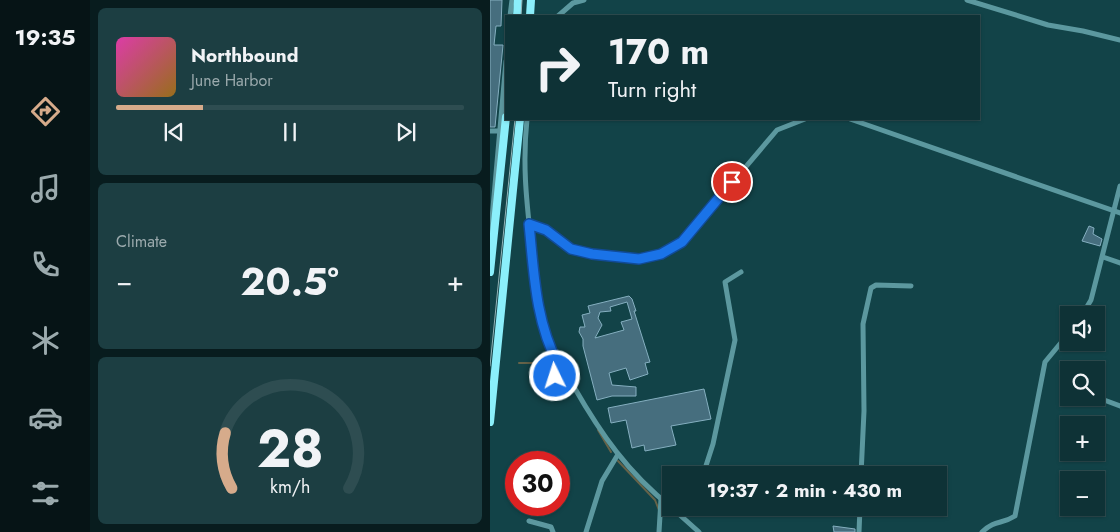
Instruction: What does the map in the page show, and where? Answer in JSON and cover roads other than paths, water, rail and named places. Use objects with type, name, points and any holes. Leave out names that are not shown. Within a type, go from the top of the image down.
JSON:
[{"type":"main road","points":[[516,15],[518,0]]},
{"type":"main road","points":[[530,15],[531,0]]},
{"type":"main road","points":[[490,272],[506,120]]},
{"type":"main road","points":[[490,422],[520,120]]},
{"type":"street","points":[[510,15],[512,0]]},
{"type":"street","points":[[559,15],[573,1],[584,0]]},
{"type":"street","points":[[967,0],[1048,25],[1120,40]]},
{"type":"street","points":[[490,237],[505,72]]},
{"type":"street","points":[[527,120],[524,145],[524,186],[539,311],[545,334],[558,364],[617,456],[661,499],[659,532]]},
{"type":"street","points":[[529,224],[546,230],[571,249],[592,254],[639,259],[661,254],[682,242],[777,130],[802,120]]},
{"type":"street","points":[[853,120],[1120,213]]},
{"type":"street","points":[[490,131],[500,130]]},
{"type":"street","points":[[1087,306],[1091,300],[1120,186]]},
{"type":"street","points":[[1102,257],[1120,263]]},
{"type":"street","points":[[706,466],[713,444],[736,340],[725,282],[741,272]]},
{"type":"street","points":[[861,466],[864,411],[863,324],[871,288],[876,285],[911,286]]},
{"type":"street","points":[[982,532],[993,522],[1008,520],[1015,516],[1045,362],[1060,344]]},
{"type":"street","points":[[551,389],[558,364]]},
{"type":"street","points":[[1105,400],[1120,406]]},
{"type":"street","points":[[586,532],[602,481],[617,456]]},
{"type":"street","points":[[681,516],[699,532]]},
{"type":"street","points":[[859,532],[860,516]]},
{"type":"street","points":[[529,521],[551,527],[553,532]]},
{"type":"waterway","points":[[519,363],[541,363],[550,366]]},
{"type":"waterway","points":[[598,430],[611,452]]},
{"type":"waterway","points":[[618,461],[655,500],[659,510]]},
{"type":"tram line","points":[[521,15],[522,0]]},
{"type":"tram line","points":[[490,366],[515,120]]}]
